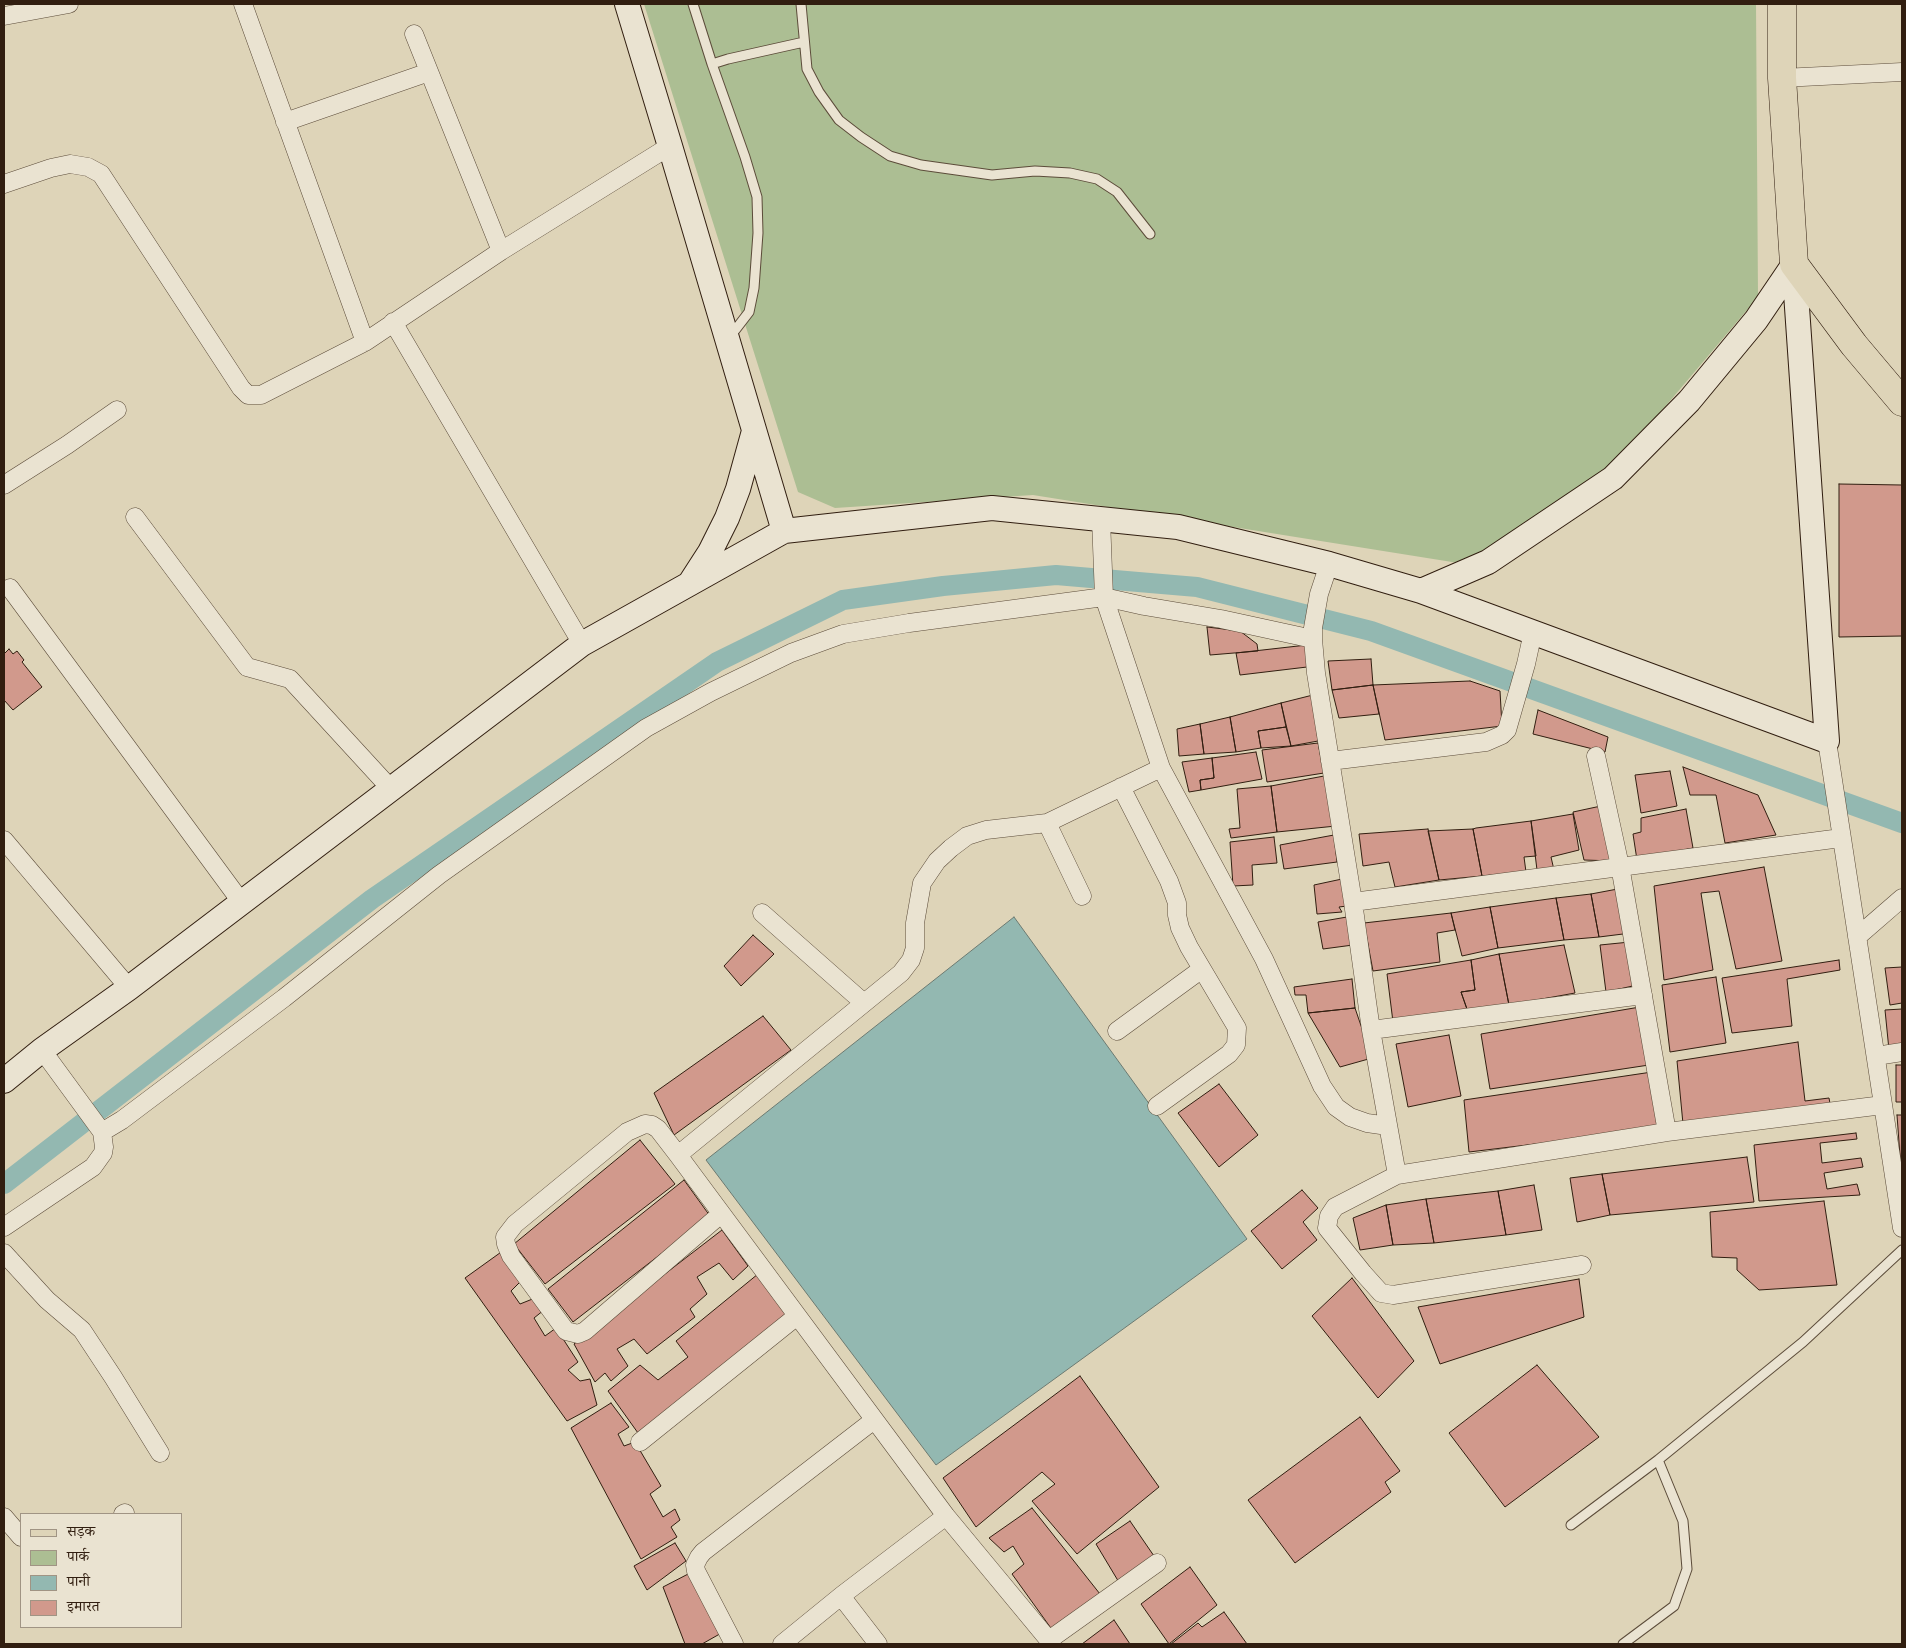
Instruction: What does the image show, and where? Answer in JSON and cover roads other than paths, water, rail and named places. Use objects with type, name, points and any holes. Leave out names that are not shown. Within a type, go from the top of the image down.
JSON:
[{"type":"main road","points":[[1782,4],[1782,78],[1794,264],[1854,344],[1902,402]]},
{"type":"street","points":[[4,16],[69,4]]},
{"type":"street","points":[[243,4],[365,342]]},
{"type":"street","points":[[627,4],[784,532]]},
{"type":"street","points":[[414,34],[501,251]]},
{"type":"street","points":[[286,122],[429,72]]},
{"type":"street","points":[[1782,78],[1902,72]]},
{"type":"street","points":[[4,184],[51,168],[70,164],[88,167],[101,174],[241,388],[248,394],[261,395],[365,342],[501,251],[670,146]]},
{"type":"street","points":[[1421,591],[1488,562],[1613,478],[1688,401],[1756,320],[1794,264]]},
{"type":"street","points":[[1794,264],[1826,741],[1883,1105],[1898,1173],[1902,1228]]},
{"type":"street","points":[[394,322],[582,644]]},
{"type":"street","points":[[4,484],[67,445],[117,410]]},
{"type":"street","points":[[689,585],[710,552],[727,518],[738,489],[754,430]]},
{"type":"street","points":[[4,1081],[42,1050],[129,988],[582,644],[784,532],[992,508],[1178,527],[1329,564],[1421,591],[1826,741]]},
{"type":"street","points":[[135,517],[246,667],[290,679],[391,789]]},
{"type":"street","points":[[1100,519],[1104,590],[1161,768],[1264,959],[1322,1086],[1336,1107],[1350,1117],[1367,1123],[1388,1126]]},
{"type":"street","points":[[1329,564],[1319,594],[1313,633],[1316,673],[1353,902],[1371,1030],[1396,1175]]},
{"type":"street","points":[[10,588],[242,902]]},
{"type":"street","points":[[97,1126],[122,1120],[284,998],[439,875],[646,728],[711,692],[791,653],[843,634],[1104,590],[1144,606],[1313,633]]},
{"type":"street","points":[[1330,761],[1486,742],[1502,736],[1507,730],[1533,632]]},
{"type":"street","points":[[1596,756],[1620,866],[1667,1132]]},
{"type":"street","points":[[678,1155],[901,973],[911,960],[915,948],[915,924],[922,883],[937,861],[967,836],[986,830],[1047,823],[1161,768]]},
{"type":"street","points":[[1121,787],[1170,882],[1177,903],[1180,928],[1237,1028],[1236,1045],[1229,1054],[1157,1106]]},
{"type":"street","points":[[1047,823],[1082,896]]},
{"type":"street","points":[[1353,902],[1842,838]]},
{"type":"street","points":[[4,840],[129,988]]},
{"type":"street","points":[[1857,937],[1902,898]]},
{"type":"street","points":[[762,913],[864,1003]]},
{"type":"street","points":[[1117,1031],[1202,969]]},
{"type":"street","points":[[1371,1030],[1643,995]]},
{"type":"street","points":[[4,1227],[93,1166],[103,1153],[104,1147],[97,1126],[70,1086],[42,1050]]},
{"type":"street","points":[[1876,1056],[1902,1052]]},
{"type":"street","points":[[1582,1265],[1393,1295],[1381,1292],[1363,1273],[1327,1228],[1335,1207],[1396,1175],[1667,1132],[1883,1105]]},
{"type":"street","points":[[722,1214],[585,1331],[578,1334],[566,1331],[511,1256],[506,1244],[506,1238],[515,1224],[627,1132],[645,1124],[652,1125],[658,1129],[678,1155],[722,1214],[874,1420],[946,1516],[1050,1642],[1157,1563]]},
{"type":"street","points":[[4,1253],[47,1300],[82,1330],[160,1454]]},
{"type":"street","points":[[640,1442],[797,1316]]},
{"type":"street","points":[[734,1644],[696,1571],[695,1565],[699,1557],[874,1420]]},
{"type":"street","points":[[782,1644],[841,1596],[946,1516]]},
{"type":"street","points":[[4,1517],[20,1537]]},
{"type":"street","points":[[841,1596],[878,1644]]},
{"type":"lane","points":[[693,4],[757,197],[758,233],[751,304],[749,312],[728,340]]},
{"type":"lane","points":[[802,4],[807,69],[819,92],[839,120],[861,138],[890,156],[921,165],[992,175],[1034,171],[1070,173],[1097,180],[1117,192],[1150,234]]},
{"type":"lane","points":[[712,64],[804,42]]},
{"type":"lane","points":[[1571,1525],[1658,1460],[1803,1342],[1902,1250]]},
{"type":"lane","points":[[1623,1644],[1674,1606],[1687,1569],[1683,1521],[1658,1460]]},
{"type":"water","points":[[1014,917],[1247,1239],[936,1465],[706,1160]]},
{"type":"waterway","points":[[4,1184],[372,899],[717,662],[843,600],[943,586],[1056,575],[1197,587],[1371,631],[1902,823]]}]
